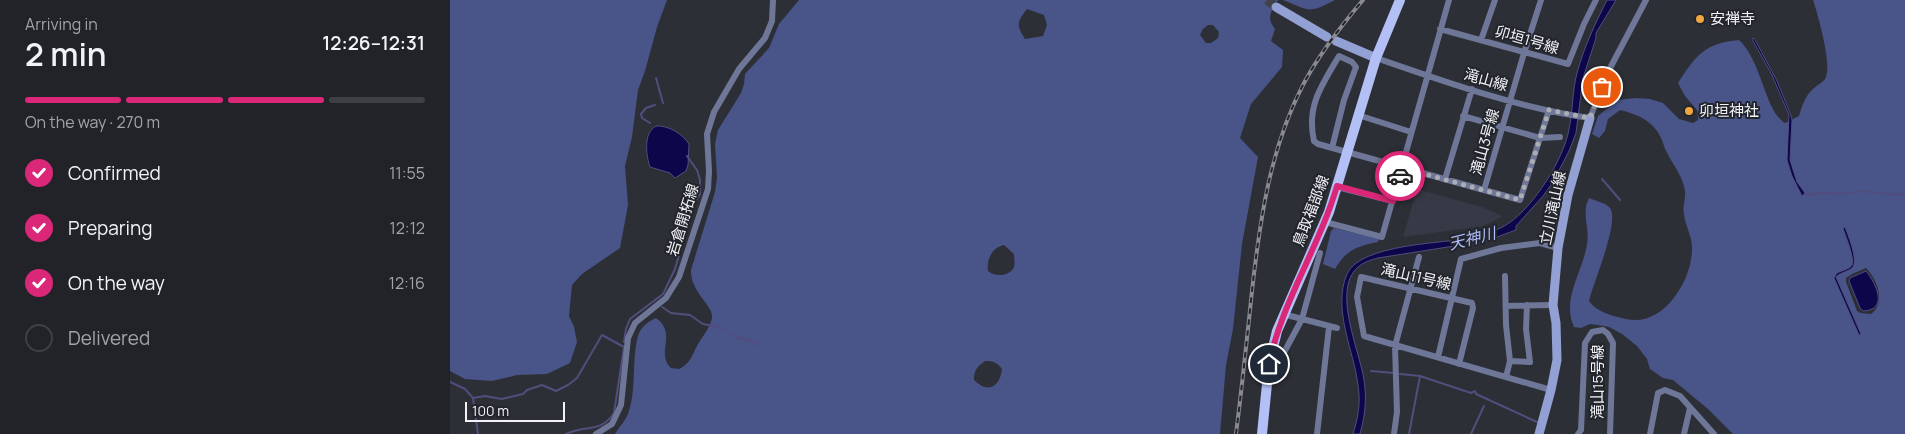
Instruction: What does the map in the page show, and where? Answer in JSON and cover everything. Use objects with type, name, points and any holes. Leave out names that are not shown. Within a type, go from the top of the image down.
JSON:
[{"type":"main road","name":"鳥取福部線","points":[[1262,434],[1269,364],[1277,331],[1325,222],[1376,58],[1400,0]]},
{"type":"street","name":"岩倉開拓線","points":[[596,434],[612,424],[621,405],[628,338],[631,330],[635,323],[666,298],[679,277],[708,189],[707,134],[714,112],[739,69],[765,38],[772,21],[773,0]]},
{"type":"street","points":[[1325,222],[1381,240],[1449,0]]},
{"type":"street","points":[[1481,40],[1495,0]]},
{"type":"street","name":"滝山3号線","points":[[1484,190],[1541,0]]},
{"type":"street","name":"卯垣1号線","points":[[1440,29],[1568,64],[1596,0]]},
{"type":"street","name":"立川滝山線","points":[[1541,433],[1557,360],[1553,305],[1558,248],[1585,117],[1646,0]]},
{"type":"street","points":[[1276,7],[1332,39],[1376,58]]},
{"type":"street","points":[[1346,45],[1316,96],[1312,113],[1314,141],[1332,148],[1520,200],[1549,110]]},
{"type":"street","points":[[1332,148],[1344,100],[1356,67],[1352,62],[1339,56]]},
{"type":"street","name":"滝山線","points":[[1376,58],[1427,76],[1510,100],[1585,117]]},
{"type":"street","points":[[1445,179],[1472,89]]},
{"type":"street","points":[[1358,115],[1411,132]]},
{"type":"street","points":[[1464,116],[1540,138],[1560,137]]},
{"type":"street","points":[[1337,186],[1393,201]]},
{"type":"street","points":[[1438,357],[1461,259],[1501,248],[1540,243],[1558,248]]},
{"type":"street","points":[[1281,358],[1302,320],[1320,253]]},
{"type":"street","points":[[1394,434],[1397,412],[1395,346],[1419,257]]},
{"type":"street","name":"滝山11号線","points":[[1459,364],[1473,308],[1472,303],[1360,276],[1357,297],[1364,336],[1395,346],[1551,390]]},
{"type":"street","points":[[1506,276],[1510,361],[1506,377]]},
{"type":"street","points":[[1506,306],[1553,305]]},
{"type":"street","points":[[1510,361],[1530,362],[1526,329],[1527,306]]},
{"type":"street","points":[[1283,314],[1337,328]]},
{"type":"street","points":[[1317,434],[1329,327]]},
{"type":"street","name":"滝山15号線","points":[[1578,434],[1581,430],[1584,343],[1592,332],[1599,330],[1608,334],[1613,343],[1610,434]]},
{"type":"street","points":[[1650,434],[1658,393],[1665,390],[1680,396],[1714,434]]},
{"type":"street","points":[[1684,434],[1690,408]]},
{"type":"shaded area","points":[[450,0],[667,0],[638,90],[632,137],[625,166],[628,205],[620,248],[582,274],[572,285],[569,316],[574,327],[577,342],[570,363],[547,374],[517,375],[492,381],[465,379],[450,371]]},
{"type":"shaded area","points":[[799,0],[1278,0],[1270,15],[1275,29],[1271,41],[1283,50],[1282,67],[1251,104],[1240,138],[1258,157],[1242,244],[1233,329],[1226,365],[1220,434],[615,434],[629,411],[633,392],[637,342],[642,328],[656,318],[662,324],[666,337],[665,356],[667,362],[671,368],[679,369],[686,365],[711,322],[712,313],[694,285],[691,270],[715,192],[717,178],[715,144],[718,130],[741,93],[745,74],[769,48],[779,24]],"holes":[[[1027,9],[1044,15],[1047,25],[1043,36],[1025,39],[1019,27]],[[1208,25],[1213,25],[1219,32],[1218,38],[1211,43],[1206,43],[1200,35]],[[1004,245],[1014,254],[1014,267],[1009,273],[1002,275],[988,271],[988,262],[991,254]],[[985,361],[998,365],[1002,369],[996,384],[984,387],[974,380],[975,371]]]},
{"type":"shaded area","points":[[1283,0],[1335,0],[1314,9],[1305,9]]},
{"type":"shaded area","points":[[1607,0],[1616,0],[1596,33],[1583,78],[1576,133],[1569,151],[1553,182],[1516,226],[1516,230],[1486,241],[1375,259],[1359,266],[1350,278],[1347,291],[1347,306],[1362,368],[1365,394],[1360,434],[1353,434],[1358,416],[1359,391],[1343,316],[1343,287],[1347,274],[1355,264],[1368,256],[1404,247],[1474,238],[1501,228],[1519,215],[1538,194],[1561,154],[1569,129],[1577,73],[1590,36]]},
{"type":"shaded area","points":[[1813,0],[1905,0],[1905,434],[1733,434],[1708,409],[1673,380],[1663,378],[1650,369],[1647,359],[1637,346],[1622,334],[1609,327],[1598,325],[1590,324],[1581,328],[1574,327],[1571,317],[1571,296],[1585,254],[1588,238],[1586,209],[1589,198],[1608,206],[1612,215],[1609,239],[1589,301],[1600,311],[1626,319],[1640,320],[1652,316],[1673,299],[1681,287],[1691,260],[1692,243],[1684,211],[1684,186],[1657,130],[1643,119],[1620,110],[1608,119],[1605,131],[1599,138],[1592,134],[1598,116],[1618,100],[1650,99],[1663,103],[1679,119],[1693,123],[1698,120],[1697,110],[1685,96],[1678,83],[1690,65],[1702,52],[1718,44],[1739,40],[1753,60],[1778,117],[1785,123],[1799,116],[1808,95],[1825,79],[1827,73],[1826,53]],"holes":[[[1866,268],[1879,291],[1878,304],[1871,314],[1860,313],[1857,311],[1846,278]]]},
{"type":"shaded area","points":[[1754,38],[1777,81],[1790,113],[1792,120],[1790,160],[1797,182],[1805,193],[1802,196],[1792,176],[1787,160],[1789,115],[1772,75],[1752,39]]},
{"type":"shaded area","points":[[656,126],[675,131],[689,144],[686,171],[675,178],[670,173],[650,167],[647,157],[647,139],[652,129]]},
{"type":"shaded area","points":[[1417,189],[1482,207],[1503,216],[1484,226],[1403,237]]},
{"type":"shaded area","points":[[1845,227],[1852,247],[1854,263],[1851,269],[1836,277],[1861,334],[1859,335],[1834,278],[1837,273],[1847,269],[1853,262],[1843,228]]},
{"type":"shaded area","points":[[1334,228],[1379,239],[1378,242],[1358,247],[1348,253],[1335,269],[1323,264],[1331,231]]},
{"type":"shaded area","points":[[1866,271],[1876,289],[1878,301],[1876,306],[1863,311],[1849,281],[1850,278]]},
{"type":"waterway","points":[[656,78],[663,103]]},
{"type":"waterway","points":[[650,123],[642,118],[641,114],[646,108],[655,105]]},
{"type":"waterway","points":[[624,342],[630,319],[663,294],[675,269],[693,206],[700,194],[700,180],[697,170],[687,156]]},
{"type":"waterway","points":[[1602,179],[1620,200]]},
{"type":"waterway","points":[[1806,195],[1862,191],[1898,195],[1905,193]]},
{"type":"waterway","points":[[662,307],[671,313],[690,315],[703,324],[723,328],[735,337],[749,340],[759,345]]},
{"type":"waterway","points":[[473,398],[485,396],[502,399],[523,394],[527,390],[542,385],[556,391],[577,378],[602,335],[624,347],[614,413],[603,424],[566,434]]},
{"type":"waterway","points":[[1263,379],[1265,345]]},
{"type":"waterway","points":[[1371,371],[1394,373]]},
{"type":"waterway","points":[[1400,374],[1420,376],[1471,393],[1475,391],[1476,394],[1537,422]]},
{"type":"waterway","points":[[1409,434],[1420,376]]},
{"type":"waterway","points":[[450,382],[465,389],[473,398],[478,434]]},
{"type":"waterway","points":[[1471,434],[1484,406]]},
{"type":"tunnel","points":[[1267,0],[1276,7]]},
{"type":"railway","points":[[1236,434],[1259,237],[1268,184],[1275,158],[1292,108],[1304,83],[1331,40],[1363,0]]},
{"type":"way so far","points":[[1400,176],[1402,168],[1520,200],[1549,110],[1590,118],[1602,87]]},
{"type":"place","name":"安禅寺","points":[[1700,19]]},
{"type":"place","name":"卯垣神社","points":[[1689,111]]},
{"type":"route","points":[[1269,364],[1283,314],[1321,232],[1337,186],[1393,201],[1400,176]]},
{"type":"water label","name":"天神川","points":[[1472,238]]}]
